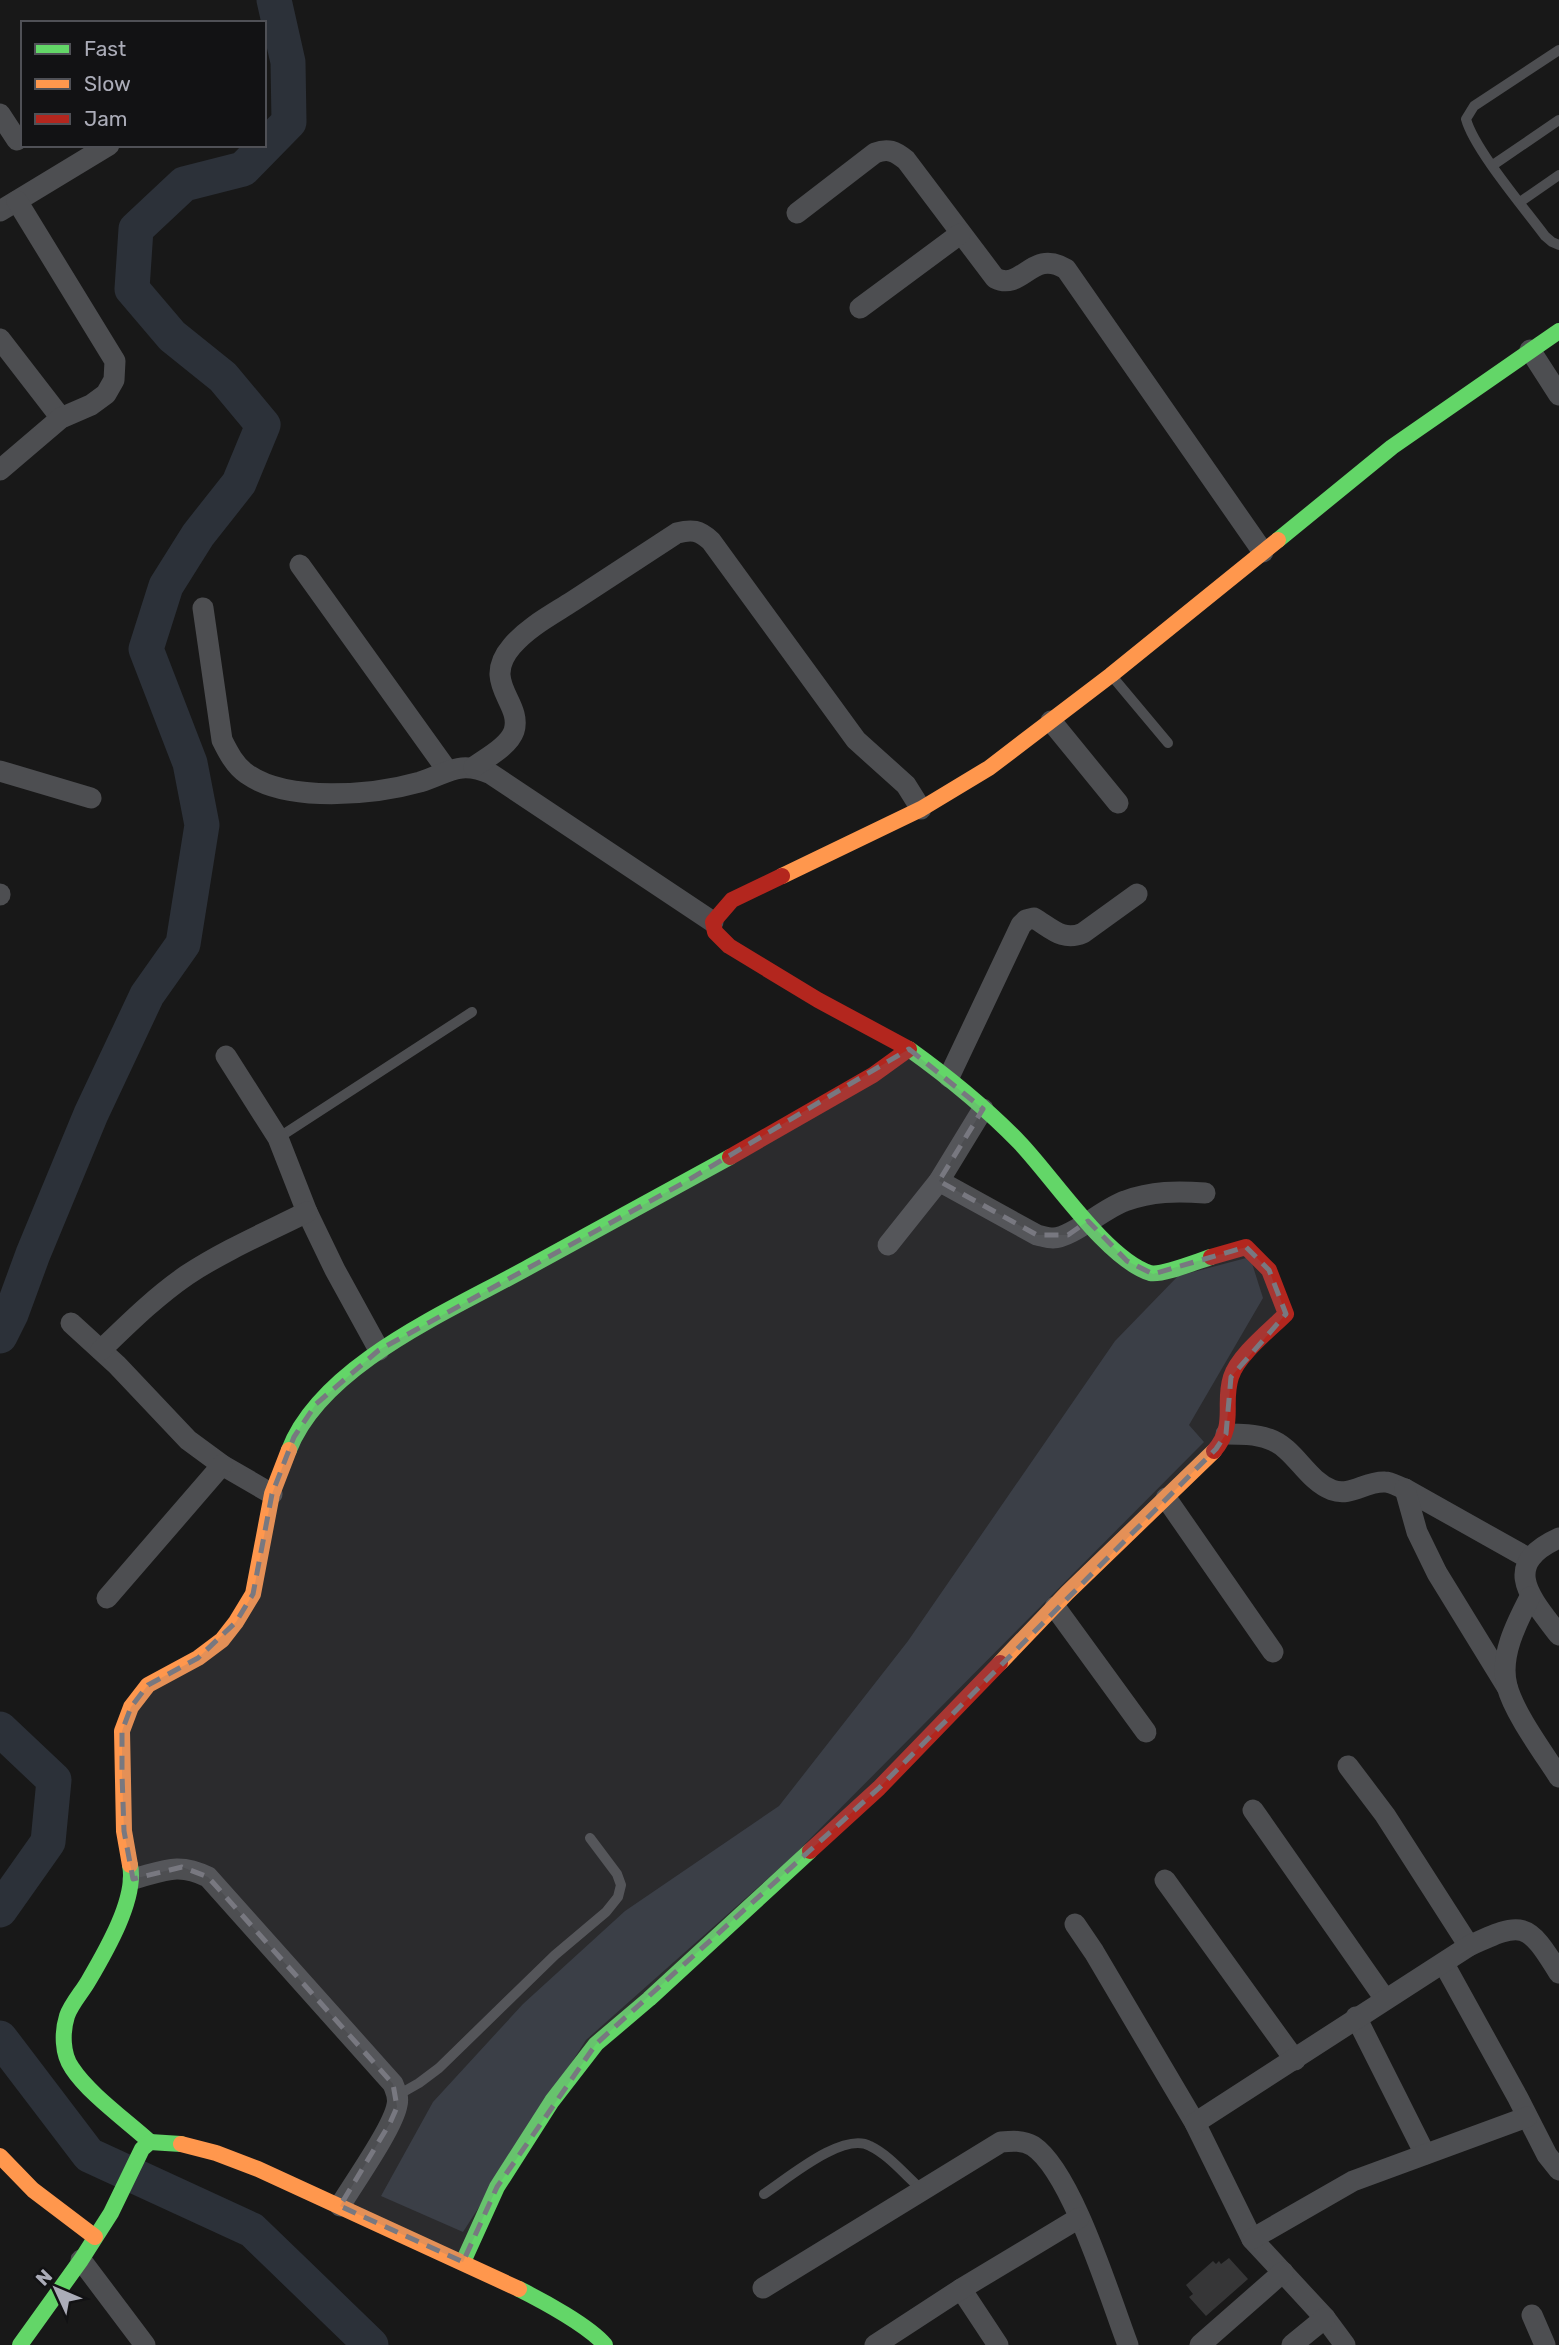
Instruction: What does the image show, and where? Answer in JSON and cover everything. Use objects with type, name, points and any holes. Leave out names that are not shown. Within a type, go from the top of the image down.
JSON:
[{"type":"street","points":[[0,114],[17,140]]},
{"type":"street","points":[[0,470],[61,418],[91,405],[106,394],[114,380],[115,361],[9,206],[106,147]]},
{"type":"street","points":[[797,213],[875,153],[885,149],[906,160],[995,278],[1003,282],[1012,280],[1045,261],[1055,262],[1066,269],[1263,552]]},
{"type":"street","points":[[860,308],[960,234]]},
{"type":"street","points":[[713,922],[732,900],[922,809],[989,768],[1111,675],[1392,447],[1559,331]]},
{"type":"street","points":[[0,339],[61,418]]},
{"type":"street","points":[[1530,350],[1559,395]]},
{"type":"street","points":[[474,767],[507,742],[514,732],[515,716],[499,679],[502,664],[512,646],[538,624],[677,533],[691,530],[703,533],[711,541],[856,740],[905,785],[922,809]]},
{"type":"street","points":[[300,565],[447,770]]},
{"type":"street","points":[[202,608],[222,740],[230,757],[246,774],[272,786],[313,794],[373,792],[421,782],[447,770],[474,767],[491,774],[713,922],[715,932],[729,946],[818,1000],[909,1049],[949,1077],[1031,1155],[1088,1221],[1141,1272],[1153,1274],[1246,1247],[1269,1270],[1286,1314],[1242,1359],[1231,1377],[1226,1434],[1216,1449],[1055,1607],[879,1788],[649,1999],[596,2044],[552,2101],[497,2187],[456,2259]]},
{"type":"street","points":[[1051,721],[1118,803]]},
{"type":"street","points":[[0,771],[91,798]]},
{"type":"street","points":[[949,1077],[1026,920],[1034,918],[1062,936],[1073,938],[1137,894]]},
{"type":"street","points":[[146,2146],[82,2081],[70,2066],[63,2044],[67,2015],[91,1977],[126,1908],[134,1879],[124,1831],[122,1731],[131,1707],[148,1685],[198,1658],[222,1640],[253,1594],[272,1494],[294,1437],[316,1404],[379,1350],[685,1182],[873,1075],[909,1049]]},
{"type":"street","points":[[226,1056],[278,1138],[307,1212],[379,1350]]},
{"type":"street","points":[[887,1245],[939,1181],[983,1109]]},
{"type":"street","points":[[939,1181],[1037,1235],[1054,1238],[1068,1235],[1121,1202],[1140,1195],[1171,1191],[1205,1193]]},
{"type":"street","points":[[101,1350],[149,1304],[187,1275],[307,1212]]},
{"type":"street","points":[[71,1323],[101,1350],[188,1440],[222,1465],[272,1494]]},
{"type":"street","points":[[1226,1434],[1252,1435],[1271,1440],[1284,1448],[1320,1485],[1335,1491],[1350,1492],[1385,1482],[1405,1489],[1528,1558]]},
{"type":"street","points":[[107,1598],[222,1465]]},
{"type":"street","points":[[1405,1489],[1417,1532],[1437,1573],[1559,1777]]},
{"type":"street","points":[[1166,1498],[1273,1652]]},
{"type":"street","points":[[1559,1538],[1543,1545],[1528,1558],[1525,1578],[1530,1597],[1559,1635]]},
{"type":"street","points":[[1507,1687],[1507,1655],[1515,1626],[1530,1597]]},
{"type":"street","points":[[1055,1607],[1146,1732]]},
{"type":"street","points":[[1348,1766],[1385,1815],[1469,1946]]},
{"type":"street","points":[[1253,1810],[1385,2000]]},
{"type":"street","points":[[134,1879],[182,1867],[208,1877],[384,2074],[398,2095],[397,2107],[348,2210]]},
{"type":"street","points":[[1165,1880],[1295,2060]]},
{"type":"street","points":[[1075,1924],[1195,2123],[1252,2239],[1325,2318],[1345,2345]]},
{"type":"street","points":[[1195,2123],[1469,1946],[1504,1930],[1519,1929],[1539,1940],[1559,1973]]},
{"type":"street","points":[[1444,1964],[1527,2117],[1555,2158]]},
{"type":"street","points":[[1356,2017],[1425,2154]]},
{"type":"street","points":[[1252,2239],[1353,2181],[1527,2117]]},
{"type":"street","points":[[763,2288],[1001,2142],[1020,2141],[1033,2147],[1056,2171],[1079,2218],[1128,2345]]},
{"type":"street","points":[[146,2146],[182,2143],[233,2159],[526,2293],[600,2339],[605,2345]]},
{"type":"street","points":[[20,2345],[111,2213],[146,2146]]},
{"type":"street","points":[[0,2156],[15,2175],[40,2197],[95,2237]]},
{"type":"street","points":[[875,2345],[961,2288],[1079,2218]]},
{"type":"street","points":[[81,2260],[145,2345]]},
{"type":"street","points":[[1200,2345],[1283,2272]]},
{"type":"street","points":[[961,2288],[998,2345]]},
{"type":"street","points":[[1532,2315],[1545,2345]]},
{"type":"street","points":[[1293,2345],[1325,2318]]},
{"type":"lane","points":[[1559,51],[1474,106],[1466,119],[1468,128],[1545,236],[1559,244]]},
{"type":"lane","points":[[1493,165],[1559,120]]},
{"type":"lane","points":[[1520,202],[1559,175]]},
{"type":"lane","points":[[1111,675],[1168,743]]},
{"type":"lane","points":[[278,1138],[472,1012]]},
{"type":"lane","points":[[398,2095],[439,2068],[555,1955],[607,1912],[618,1897],[621,1885],[617,1874],[590,1838]]},
{"type":"lane","points":[[764,2194],[837,2146],[852,2142],[869,2144],[921,2189]]},
{"type":"highlighted area","points":[[909,1049],[983,1109],[939,1181],[1037,1235],[1068,1235],[1088,1221],[1127,1261],[1153,1274],[1246,1247],[1269,1270],[1286,1314],[1231,1377],[1226,1434],[1216,1449],[879,1788],[596,2044],[497,2187],[463,2262],[340,2206],[397,2107],[393,2084],[208,1877],[182,1867],[133,1879],[124,1831],[122,1731],[131,1707],[148,1685],[198,1658],[236,1622],[253,1594],[272,1494],[294,1437],[316,1404],[379,1350],[685,1182]]},
{"type":"shaded area","points":[[1250,1257],[1263,1298],[1189,1425],[1204,1442],[790,1859],[586,2040],[463,2232],[381,2196],[433,2102],[523,2004],[625,1911],[779,1806],[908,1641],[1115,1341],[1178,1276]]},
{"type":"building","points":[[1229,2258],[1248,2279],[1206,2316],[1189,2297],[1193,2294],[1186,2285],[1213,2261],[1216,2264],[1219,2261],[1221,2264]]},
{"type":"waterway","points":[[266,146],[289,122],[288,62],[274,0]]},
{"type":"waterway","points":[[0,1336],[91,1114],[147,995],[183,944],[202,825],[190,763],[146,649],[166,586],[198,535],[239,483],[263,425],[223,377],[172,336],[132,289],[136,229],[184,184],[243,169],[265,147]]},
{"type":"waterway","points":[[0,1729],[54,1780],[48,1842],[0,1910]]},
{"type":"waterway","points":[[0,2038],[89,2155],[252,2230],[371,2345]]},
{"type":"traffic: fast","points":[[1278,540],[1392,447],[1559,331]]},
{"type":"traffic: fast","points":[[909,1049],[966,1093],[1006,1129],[1080,1215],[1133,1265],[1155,1273],[1211,1257]]},
{"type":"traffic: fast","points":[[289,1450],[306,1419],[330,1391],[392,1342],[730,1157]]},
{"type":"traffic: fast","points":[[463,2262],[497,2187],[552,2101],[596,2044],[810,1851]]},
{"type":"traffic: fast","points":[[130,1865],[131,1878],[125,1908],[104,1954],[69,2011],[64,2029],[64,2043],[66,2056],[79,2078],[150,2142]]},
{"type":"traffic: fast","points":[[20,2345],[111,2213],[142,2149],[150,2142],[181,2144]]},
{"type":"traffic: fast","points":[[519,2289],[577,2322],[605,2345]]},
{"type":"traffic: slow","points":[[782,876],[921,809],[989,768],[1111,675],[1278,540]]},
{"type":"traffic: slow","points":[[130,1865],[124,1831],[122,1731],[131,1707],[148,1685],[198,1658],[222,1640],[236,1622],[253,1594],[272,1494],[289,1450]]},
{"type":"traffic: slow","points":[[1000,1663],[1067,1593],[1214,1451]]},
{"type":"traffic: slow","points":[[181,2144],[216,2153],[258,2169],[519,2289]]},
{"type":"traffic: slow","points":[[0,2156],[33,2190],[95,2237]]},
{"type":"traffic: jam","points":[[730,1157],[873,1075],[909,1049],[818,1000],[729,946],[715,932],[713,922],[732,900],[782,876]]},
{"type":"traffic: jam","points":[[1211,1257],[1246,1247],[1269,1270],[1286,1314],[1247,1352],[1235,1369],[1229,1387],[1225,1432],[1214,1451]]},
{"type":"traffic: jam","points":[[810,1851],[879,1788],[1000,1663]]}]
